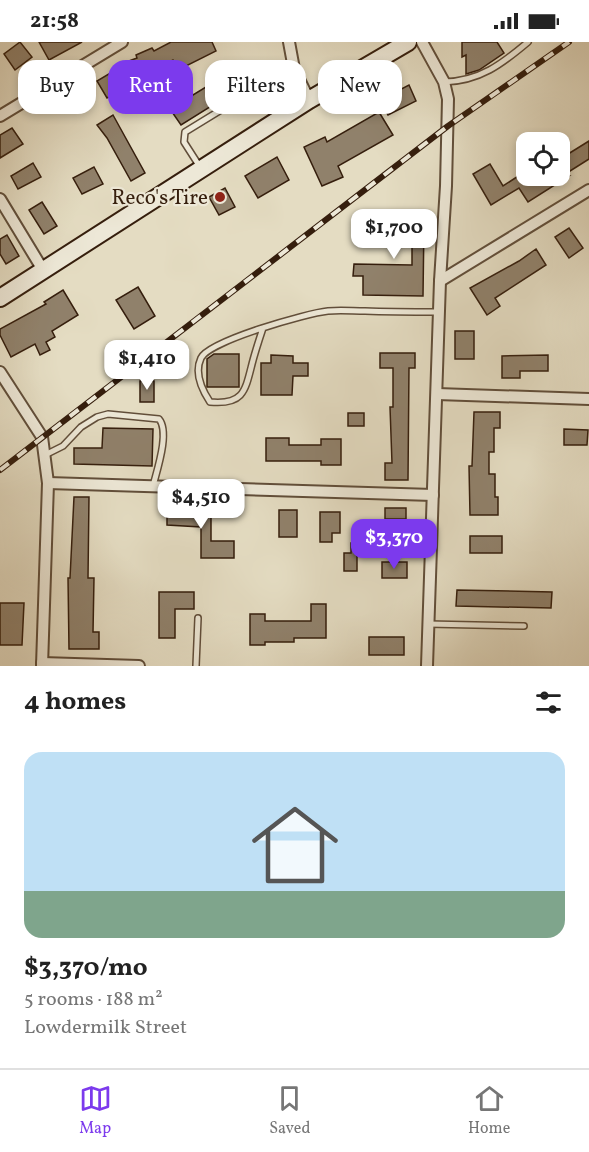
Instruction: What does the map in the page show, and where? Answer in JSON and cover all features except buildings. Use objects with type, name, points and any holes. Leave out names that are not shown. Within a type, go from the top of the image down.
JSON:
[{"type":"main road","points":[[0,298],[309,100],[408,42]]},
{"type":"street","points":[[0,116],[122,42]]},
{"type":"street","points":[[289,42],[294,69],[309,100]]},
{"type":"street","points":[[422,42],[444,82],[448,99],[427,666]]},
{"type":"street","points":[[440,281],[589,190]]},
{"type":"street","points":[[0,199],[43,270]]},
{"type":"street","points":[[0,372],[42,437],[45,455],[48,483],[42,664],[139,666]]},
{"type":"street","points":[[437,394],[589,399]]},
{"type":"street","points":[[48,483],[433,495]]},
{"type":"lane","points":[[444,82],[478,77],[511,57],[528,42]]},
{"type":"lane","points":[[201,168],[184,142],[185,132],[214,114]]},
{"type":"lane","points":[[263,328],[246,387],[238,397],[224,403],[210,402],[199,379],[201,357],[213,346],[243,334],[263,328],[327,311],[439,312]]},
{"type":"lane","points":[[45,455],[63,446],[81,426],[97,417],[108,414],[159,419],[163,424],[164,434],[153,486]]},
{"type":"lane","points":[[196,666],[198,618]]},
{"type":"lane","points":[[428,624],[524,626]]},
{"type":"railway","points":[[0,470],[448,126],[569,42]]},
{"type":"place","name":"Reco's Tire","points":[[220,197]]}]
